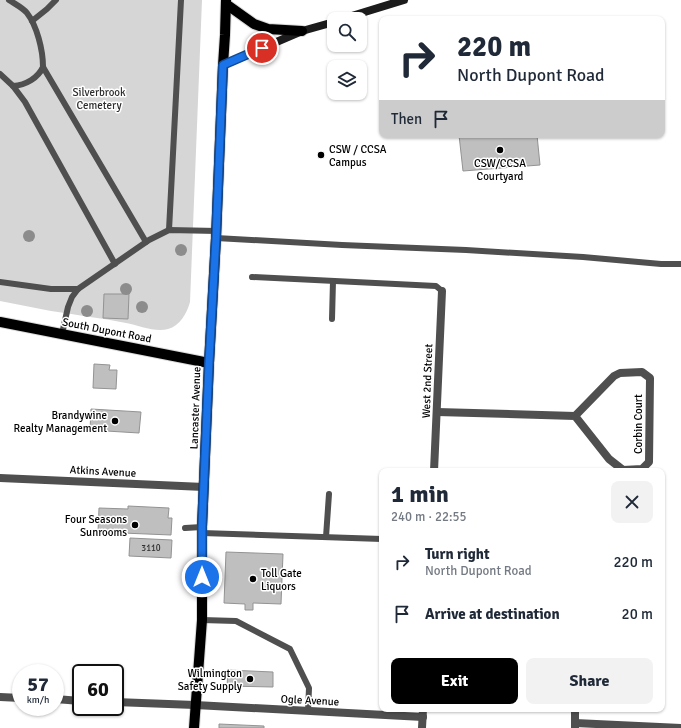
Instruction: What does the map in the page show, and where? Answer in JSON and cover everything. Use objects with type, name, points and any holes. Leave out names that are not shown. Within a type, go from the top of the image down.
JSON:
[{"type":"main road","points":[[365,12],[404,0]]},
{"type":"main road","points":[[226,2],[241,16],[254,24],[268,29],[302,31]]},
{"type":"main road","name":"Lancaster Avenue","points":[[194,728],[202,620],[202,530],[209,363],[217,235],[226,2]]},
{"type":"main road","points":[[223,65],[302,31],[327,24]]},
{"type":"main road","name":"South Dupont Road","points":[[0,322],[209,363]]},
{"type":"street","name":"West 2nd Street","points":[[434,468],[442,291]]},
{"type":"street","name":"Corbin Court","points":[[620,468],[609,459],[575,416],[614,376],[620,372],[642,372],[650,378],[649,462],[643,468]]},
{"type":"street","points":[[437,412],[575,416]]},
{"type":"street","name":"Atkins Avenue","points":[[0,478],[204,487]]},
{"type":"street","points":[[0,697],[12,698]]},
{"type":"street","name":"Ogle Avenue","points":[[124,702],[308,711],[423,713]]},
{"type":"street","points":[[576,712],[575,725],[681,728]]},
{"type":"street","points":[[422,728],[423,713]]},
{"type":"lane","points":[[9,0],[26,12],[32,22],[41,46],[44,67],[146,242]]},
{"type":"lane","points":[[32,22],[48,9],[56,0]]},
{"type":"lane","points":[[169,230],[181,0]]},
{"type":"lane","points":[[13,86],[21,86],[27,83],[40,74],[44,67]]},
{"type":"lane","points":[[0,74],[13,86],[25,102],[115,264]]},
{"type":"lane","points":[[62,334],[68,307],[72,297],[78,290],[146,242],[169,230],[272,241],[583,256],[661,264],[681,264]]},
{"type":"lane","points":[[252,277],[436,286],[442,291]]},
{"type":"lane","points":[[332,319],[333,281]]},
{"type":"lane","points":[[0,282],[52,289],[78,290]]},
{"type":"lane","points":[[326,537],[329,494]]},
{"type":"lane","points":[[185,528],[379,539]]},
{"type":"lane","points":[[202,620],[236,621],[290,649],[309,688],[308,711]]},
{"type":"green space","name":"Silverbrook Cemetery","points":[[0,0],[202,0],[190,302],[187,310],[176,325],[168,329],[158,330],[117,321],[51,311],[0,301]]},
{"type":"building","name":"CSW/CCSA Courtyard","points":[[459,138],[537,138],[540,165],[463,171]]},
{"type":"building","points":[[104,294],[129,294],[128,319],[103,318]]},
{"type":"building","points":[[94,364],[110,365],[109,370],[117,370],[116,389],[93,388]]},
{"type":"building","name":"Brandywine Realty Management","points":[[91,409],[141,412],[139,433],[90,430]]},
{"type":"building","name":"Four Seasons Sunrooms","points":[[128,506],[169,508],[168,518],[172,518],[171,535],[98,532],[99,508],[128,509]]},
{"type":"building","points":[[130,538],[172,540],[171,558],[129,556]]},
{"type":"building","name":"Toll Gate Liquors","points":[[226,552],[283,554],[281,604],[253,603],[253,610],[245,610],[245,604],[224,603]]},
{"type":"building","name":"Wilmington Safety Supply","points":[[228,670],[273,672],[273,687],[227,686]]},
{"type":"building","points":[[219,724],[264,726],[264,728],[219,728]]},
{"type":"place","name":"CSW/CCSA Courtyard","points":[[500,150]]},
{"type":"place","name":"CSW / CCSA Campus","points":[[321,155]]},
{"type":"place","name":"Brandywine Realty Management","points":[[115,421]]},
{"type":"place","name":"Four Seasons Sunrooms","points":[[135,525]]},
{"type":"place","name":"Toll Gate Liquors","points":[[253,579]]},
{"type":"place","name":"Wilmington Safety Supply","points":[[250,679]]},
{"type":"route","points":[[202,577],[202,527],[223,65],[262,48]]}]
